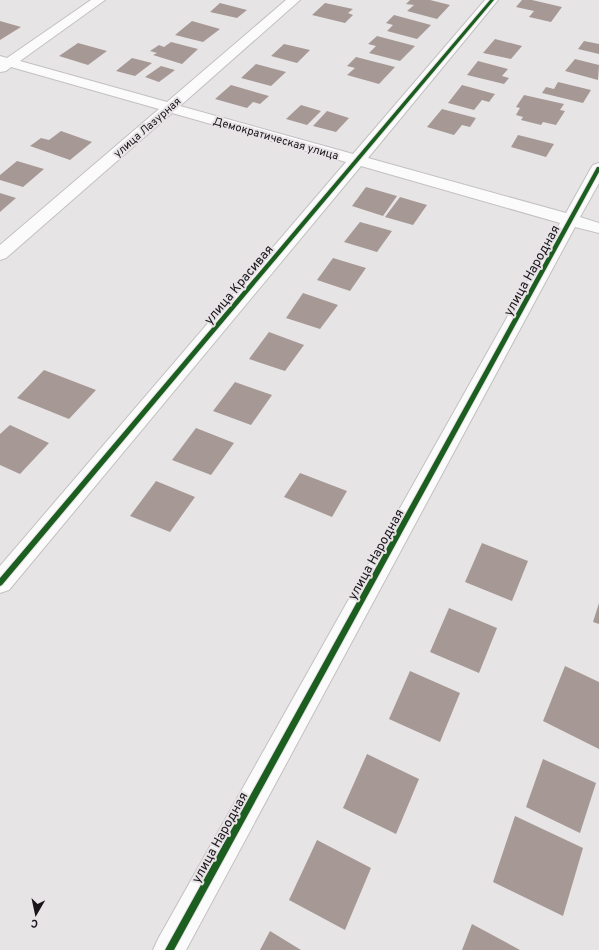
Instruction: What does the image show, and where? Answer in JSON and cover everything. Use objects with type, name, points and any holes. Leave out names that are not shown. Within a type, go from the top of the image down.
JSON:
[{"type":"street","points":[[3,64],[99,0]]},
{"type":"street","name":"улица Лазурная","points":[[0,254],[294,0]]},
{"type":"street","name":"улица Красивая","points":[[0,583],[492,0]]},
{"type":"street","name":"Демократическая улица","points":[[3,64],[169,108],[599,228]]},
{"type":"street","name":"улица Народная","points":[[169,950],[599,168]]},
{"type":"building","points":[[410,0],[430,0],[450,5],[437,19],[407,11],[414,5],[406,4]]},
{"type":"building","points":[[522,0],[532,0],[562,7],[551,22],[529,17],[534,11],[516,7]]},
{"type":"building","points":[[220,3],[247,10],[237,18],[210,12]]},
{"type":"building","points":[[325,3],[353,9],[348,13],[353,15],[345,23],[312,15]]},
{"type":"building","points":[[394,15],[431,25],[417,39],[387,31],[393,25],[386,23]]},
{"type":"building","points":[[0,21],[21,27],[0,40]]},
{"type":"building","points":[[192,21],[220,29],[203,42],[175,35]]},
{"type":"building","points":[[377,36],[415,46],[400,61],[369,53],[376,46],[368,44]]},
{"type":"building","points":[[495,39],[522,46],[511,59],[483,53]]},
{"type":"building","points":[[584,41],[599,44],[599,54],[578,49]]},
{"type":"building","points":[[171,42],[198,49],[182,64],[153,55],[157,53],[150,51],[159,45],[164,47]]},
{"type":"building","points":[[78,43],[107,51],[88,65],[59,56]]},
{"type":"building","points":[[284,44],[310,50],[297,63],[271,56]]},
{"type":"building","points":[[356,57],[395,67],[379,84],[347,75],[355,68],[347,66]]},
{"type":"building","points":[[132,58],[152,63],[135,76],[116,71]]},
{"type":"building","points":[[575,59],[599,65],[598,80],[565,71]]},
{"type":"building","points":[[478,61],[508,69],[502,76],[509,78],[504,84],[467,75]]},
{"type":"building","points":[[256,64],[286,72],[271,86],[241,78]]},
{"type":"building","points":[[161,66],[175,70],[159,82],[145,77]]},
{"type":"building","points":[[558,82],[591,90],[583,103],[542,93],[546,87],[554,89]]},
{"type":"building","points":[[231,85],[269,96],[260,104],[253,102],[247,108],[215,99]]},
{"type":"building","points":[[462,85],[495,94],[489,102],[482,100],[474,110],[448,103]]},
{"type":"building","points":[[524,95],[564,104],[560,110],[565,111],[556,125],[543,122],[541,125],[521,120],[523,117],[516,115],[520,108],[516,107]]},
{"type":"building","points":[[301,105],[321,111],[307,125],[286,119]]},
{"type":"building","points":[[442,109],[476,118],[470,127],[462,125],[454,135],[427,127]]},
{"type":"building","points":[[327,111],[349,118],[336,132],[313,126]]},
{"type":"building","points":[[61,131],[92,142],[70,160],[30,146],[41,138],[49,140]]},
{"type":"building","points":[[518,135],[554,144],[546,157],[511,147]]},
{"type":"building","points":[[17,161],[44,169],[23,187],[0,180],[0,175]]},
{"type":"building","points":[[366,187],[397,196],[383,216],[352,206]]},
{"type":"building","points":[[0,193],[16,198],[0,212]]},
{"type":"building","points":[[400,197],[427,205],[413,225],[385,217]]},
{"type":"building","points":[[360,222],[392,231],[377,252],[344,242]]},
{"type":"building","points":[[333,258],[366,268],[350,291],[317,280]]},
{"type":"building","points":[[303,293],[338,305],[320,329],[286,318]]},
{"type":"building","points":[[269,332],[304,345],[285,371],[249,359]]},
{"type":"building","points":[[44,370],[96,390],[69,419],[17,398]]},
{"type":"building","points":[[235,382],[272,395],[251,425],[213,411]]},
{"type":"building","points":[[10,425],[49,443],[20,474],[0,465],[0,434]]},
{"type":"building","points":[[196,428],[234,443],[211,475],[172,460]]},
{"type":"building","points":[[300,473],[347,491],[332,517],[284,497]]},
{"type":"building","points":[[156,481],[195,497],[170,532],[130,516]]},
{"type":"building","points":[[482,543],[528,561],[512,601],[465,582]]},
{"type":"building","points":[[599,603],[599,624],[593,622]]},
{"type":"building","points":[[449,608],[497,628],[479,673],[430,652]]},
{"type":"building","points":[[565,666],[599,682],[599,749],[543,721]]},
{"type":"building","points":[[410,671],[460,693],[440,742],[389,719]]},
{"type":"building","points":[[367,754],[419,779],[396,834],[343,808]]},
{"type":"building","points":[[543,759],[596,783],[580,833],[526,807]]},
{"type":"building","points":[[515,816],[583,848],[563,916],[493,882]]},
{"type":"building","points":[[317,840],[371,868],[345,930],[289,900]]},
{"type":"building","points":[[472,924],[520,950],[462,950]]},
{"type":"building","points":[[270,931],[301,950],[260,950]]},
{"type":"cycle path","points":[[0,583],[492,0]]},
{"type":"cycle path","points":[[169,950],[599,168]]}]
